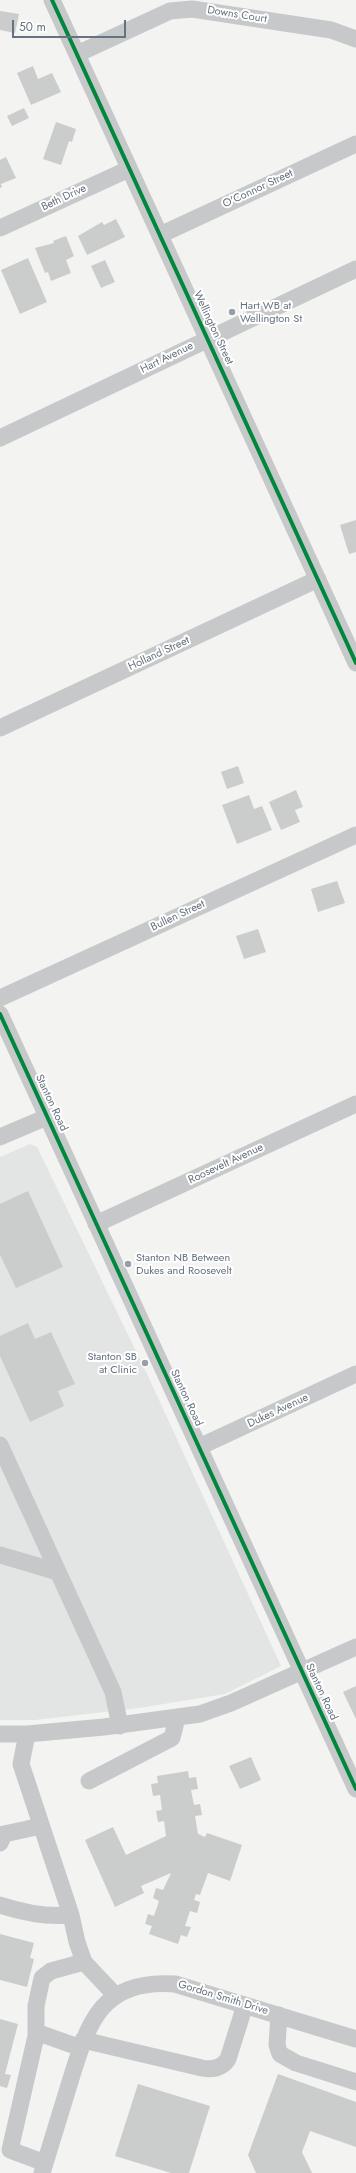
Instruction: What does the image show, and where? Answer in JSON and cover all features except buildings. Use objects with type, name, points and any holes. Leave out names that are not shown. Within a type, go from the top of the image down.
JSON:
[{"type":"street","name":"Wellington Street","points":[[52,0],[356,664]]},
{"type":"street","name":"Downs Court","points":[[77,54],[170,11],[192,9],[331,30],[356,39]]},
{"type":"street","name":"O'Connor Street","points":[[160,235],[356,144]]},
{"type":"street","name":"Beth Drive","points":[[0,228],[129,169]]},
{"type":"street","name":"Hart Avenue","points":[[0,438],[356,269]]},
{"type":"street","name":"Holland Street","points":[[0,728],[318,579]]},
{"type":"street","name":"Bullen Street","points":[[0,998],[356,835]]},
{"type":"street","name":"Stanton Road","points":[[0,1014],[356,1789]]},
{"type":"street","name":"Roosevelt Avenue","points":[[96,1224],[356,1104]]},
{"type":"street","points":[[0,1137],[47,1117]]},
{"type":"street","name":"Dukes Avenue","points":[[199,1447],[356,1374]]},
{"type":"street","points":[[0,1445],[6,1472],[58,1572],[113,1692],[120,1726]]},
{"type":"street","points":[[0,1555],[58,1572]]},
{"type":"street","points":[[0,1734],[28,1734],[120,1726],[200,1714],[231,1703],[356,1647]]},
{"type":"street","points":[[89,1781],[172,1738],[177,1718]]},
{"type":"street","points":[[28,1734],[20,1764],[71,1916],[77,1942],[84,1962],[116,1996]]},
{"type":"street","points":[[0,1843],[4,1834],[41,1826]]},
{"type":"street","points":[[0,1905],[23,1913],[50,1917],[71,1916]]},
{"type":"street","points":[[44,2168],[10,2150],[36,2032],[36,2006],[42,1978],[51,1971],[84,1962]]},
{"type":"street","name":"Gordon Smith Drive","points":[[44,2168],[82,2044],[95,2016],[116,1996],[133,1987],[156,1982],[175,1984],[356,2038]]},
{"type":"street","points":[[36,2032],[82,2044],[202,2068],[216,2068],[224,2065],[228,2059],[245,2005]]},
{"type":"street","points":[[279,2015],[277,2045],[280,2054],[296,2062],[356,2082]]},
{"type":"shaded area","points":[[30,1144],[37,1147],[148,1376],[281,1666],[225,1694],[139,1708],[35,1720],[0,1720],[0,1157]]},
{"type":"cycle path","points":[[52,0],[356,663]]},
{"type":"cycle path","points":[[0,1014],[356,1789]]},
{"type":"place","name":"Hart WB at Wellington St","points":[[232,312]]},
{"type":"place","name":"Stanton NB Between Dukes and Roosevelt","points":[[128,1264]]},
{"type":"place","name":"Stanton SB at Clinic","points":[[145,1363]]}]
